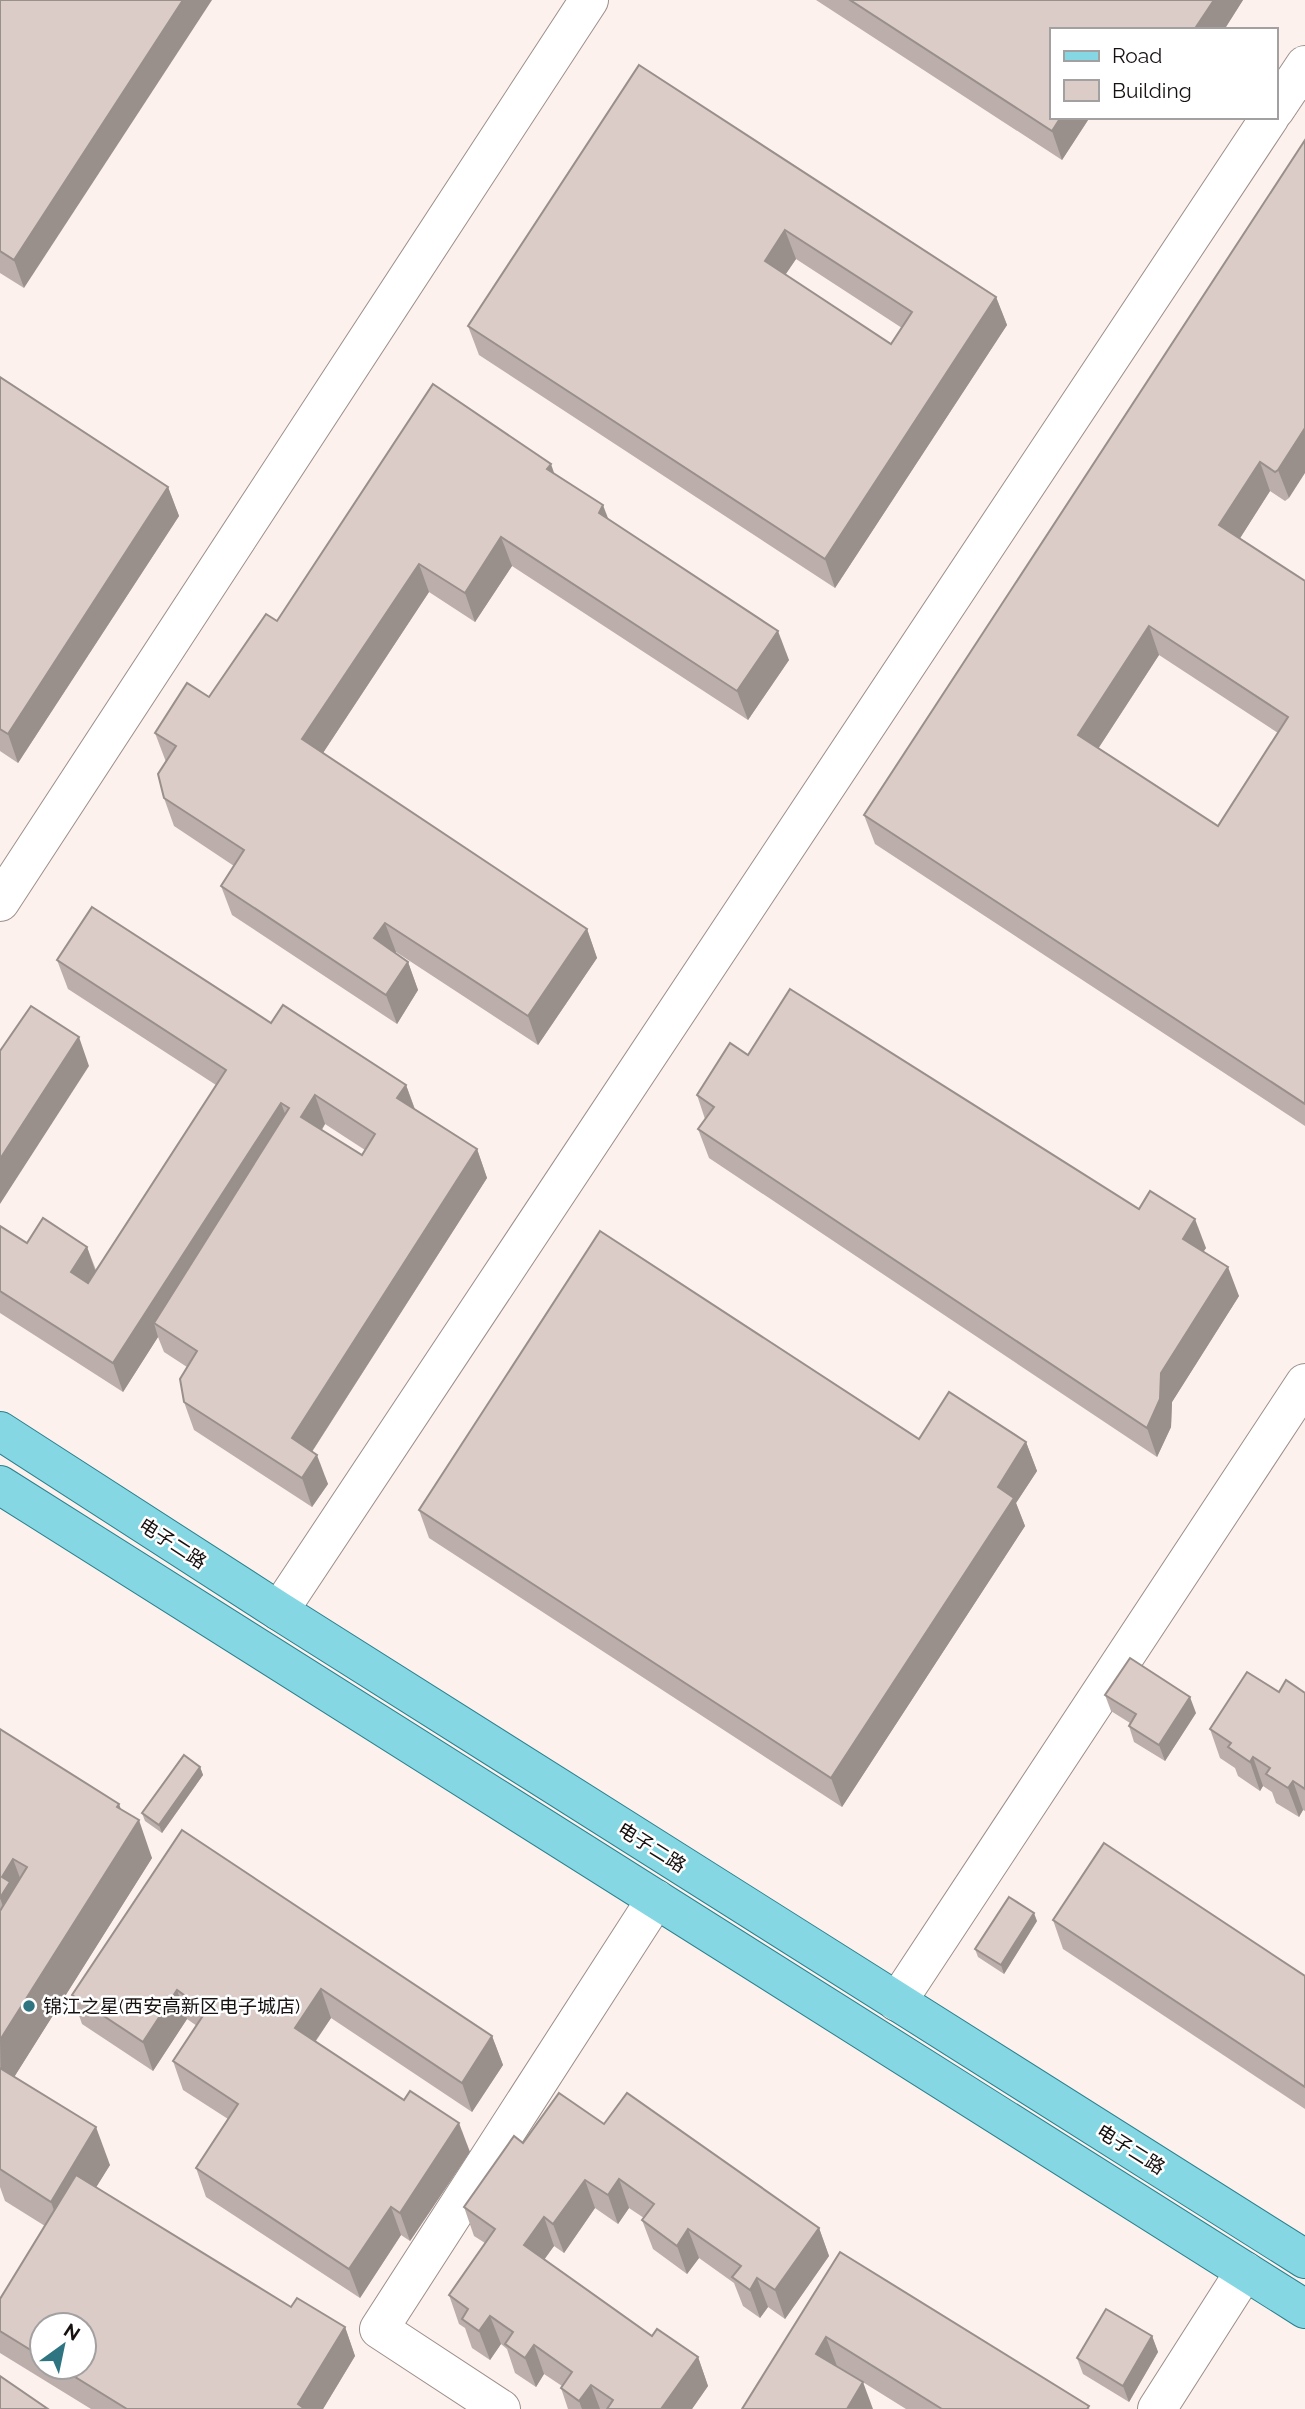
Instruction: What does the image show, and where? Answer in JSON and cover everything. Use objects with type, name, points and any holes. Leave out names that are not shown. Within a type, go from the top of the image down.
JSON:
[{"type":"main road","name":"电子二路","points":[[0,1432],[1305,2259]]},
{"type":"main road","points":[[0,1485],[1305,2309]]},
{"type":"street","points":[[0,902],[589,0]]},
{"type":"street","points":[[1277,107],[1305,65]]},
{"type":"street","points":[[279,1611],[1269,119]]},
{"type":"street","points":[[897,2002],[1305,1383]]},
{"type":"street","points":[[477,2402],[379,2329],[656,1899]]},
{"type":"street","points":[[1157,2409],[1245,2271]]},
{"type":"building","points":[[0,0],[183,0],[14,260],[0,251]]},
{"type":"building","points":[[850,0],[1214,0],[1195,28],[1050,28],[1050,119],[1060,119],[1052,131]]},
{"type":"building","points":[[639,65],[996,297],[825,559],[468,326]],"holes":[[[785,230],[912,312],[891,344],[765,261]]]},
{"type":"building","points":[[1305,140],[1305,428],[1278,470],[1275,472],[1260,462],[1219,525],[1305,581],[1305,1104],[864,815]],"holes":[[[1149,626],[1288,717],[1218,826],[1078,735]]]},
{"type":"building","points":[[0,377],[168,487],[8,734],[0,729]]},
{"type":"building","points":[[433,384],[551,464],[547,469],[603,505],[599,513],[778,631],[737,691],[501,537],[465,593],[419,564],[302,739],[587,929],[528,1016],[385,923],[374,938],[408,962],[386,995],[221,886],[244,850],[164,798],[158,774],[176,746],[155,733],[187,683],[209,697],[266,614],[277,621]]},
{"type":"building","points":[[92,907],[271,1023],[283,1005],[406,1085],[397,1098],[477,1149],[292,1438],[317,1455],[302,1478],[184,1402],[180,1379],[197,1351],[154,1323],[289,1108],[281,1103],[113,1363],[0,1291],[0,1226],[27,1243],[43,1218],[87,1247],[71,1272],[88,1283],[226,1070],[57,960]],"holes":[[[315,1095],[375,1134],[362,1155],[301,1117]]]},
{"type":"building","points":[[790,989],[1139,1209],[1150,1191],[1195,1219],[1183,1239],[1228,1267],[1161,1373],[1160,1399],[1147,1428],[698,1129],[714,1107],[697,1095],[730,1043],[748,1055]]},
{"type":"building","points":[[31,1006],[79,1037],[0,1159],[0,1051]]},
{"type":"building","points":[[600,1231],[919,1439],[949,1392],[1026,1442],[998,1487],[1014,1498],[831,1778],[419,1510]]},
{"type":"building","points":[[1130,1658],[1190,1697],[1159,1745],[1129,1726],[1136,1714],[1105,1695]]},
{"type":"building","points":[[1247,1672],[1279,1692],[1286,1680],[1305,1693],[1305,1789],[1293,1781],[1288,1788],[1266,1774],[1270,1768],[1253,1757],[1250,1762],[1228,1747],[1231,1743],[1210,1729]]},
{"type":"building","points":[[0,1729],[119,1804],[117,1807],[139,1820],[0,2040],[0,1911],[27,1867],[13,1859],[2,1877],[10,1882],[0,1898]]},
{"type":"building","points":[[184,1755],[200,1767],[159,1825],[142,1813]]},
{"type":"building","points":[[182,1830],[492,2036],[462,2083],[321,1989],[295,2028],[404,2100],[410,2091],[459,2123],[400,2213],[391,2207],[349,2269],[196,2168],[238,2104],[173,2061],[206,2011],[177,1990],[143,2042],[72,1995]]},
{"type":"building","points":[[1104,1843],[1305,1976],[1305,2087],[1053,1920]]},
{"type":"building","points":[[1009,1897],[1034,1913],[1001,1965],[975,1949]]},
{"type":"building","points":[[0,2068],[96,2127],[51,2202],[0,2169]]},
{"type":"building","points":[[559,2093],[604,2124],[627,2093],[819,2228],[775,2290],[757,2278],[750,2290],[732,2277],[741,2266],[688,2229],[677,2246],[642,2220],[654,2204],[619,2179],[608,2195],[585,2180],[553,2224],[544,2217],[524,2245],[652,2336],[657,2329],[698,2357],[661,2409],[607,2409],[613,2400],[591,2385],[579,2401],[561,2388],[572,2372],[534,2345],[525,2358],[505,2344],[513,2332],[490,2316],[479,2331],[462,2319],[468,2309],[449,2295],[495,2229],[464,2207],[514,2136],[523,2143]]},
{"type":"building","points":[[76,2175],[291,2307],[297,2298],[345,2327],[298,2404],[305,2409],[127,2409],[82,2381],[98,2381],[98,2311],[28,2311],[28,2348],[0,2331],[0,2299]]},
{"type":"building","points":[[840,2252],[1089,2406],[1087,2409],[942,2409],[826,2337],[816,2354],[863,2382],[847,2409],[742,2409]]},
{"type":"building","points":[[1106,2309],[1152,2336],[1123,2386],[1077,2358]]},
{"type":"building","points":[[0,2376],[48,2409],[0,2409]]},
{"type":"place","name":"锦江之星(西安高新区电子城店)","points":[[29,2006]]}]
